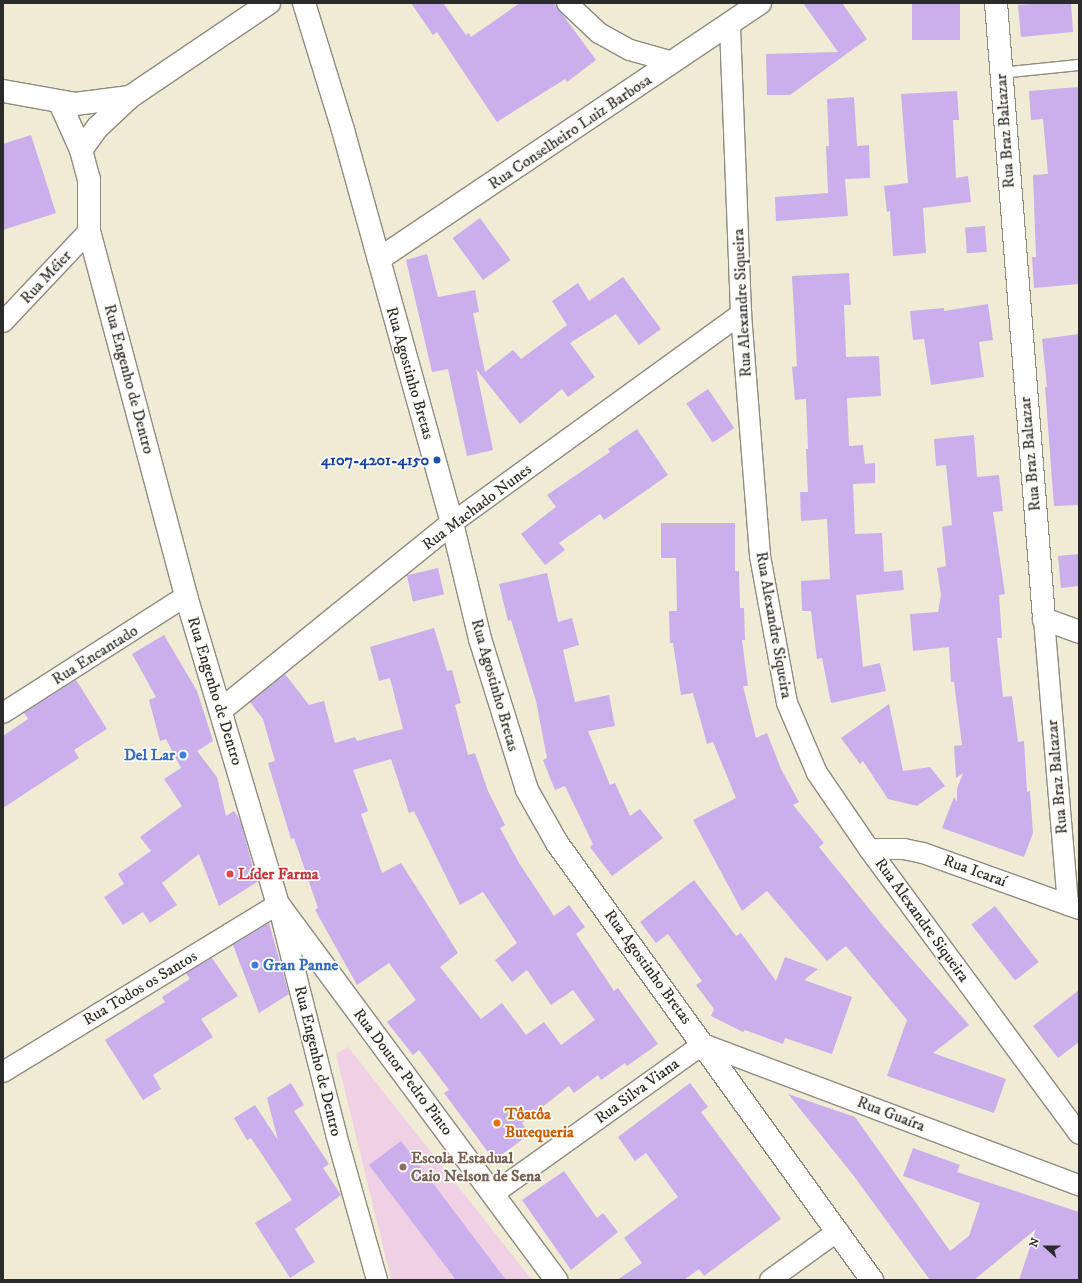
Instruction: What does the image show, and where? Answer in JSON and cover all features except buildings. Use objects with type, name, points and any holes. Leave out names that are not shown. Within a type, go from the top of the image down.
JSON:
[{"type":"street","points":[[80,150],[98,127],[130,97],[269,3]]},
{"type":"street","name":"Rua Agostinho Bretas","points":[[304,3],[379,259],[452,523],[480,639],[527,790],[557,843],[872,1280]]},
{"type":"street","points":[[567,3],[599,33],[630,50],[673,62]]},
{"type":"street","name":"Rua Conselheiro Luiz Barbosa","points":[[379,259],[673,62],[730,26],[760,3]]},
{"type":"street","name":"Rua Braz Baltazar","points":[[996,3],[1000,73],[1044,619],[1074,907]]},
{"type":"street","name":"Rua Alexandre Siqueira","points":[[730,26],[741,314],[760,556],[787,703],[817,772],[869,849],[1079,1134]]},
{"type":"street","points":[[3,91],[60,103],[75,104],[130,97]]},
{"type":"street","name":"Rua Engenho de Dentro","points":[[60,103],[80,150],[90,179],[89,231],[186,596],[278,904],[336,1134],[378,1280]]},
{"type":"street","name":"Rua Méier","points":[[3,322],[89,231]]},
{"type":"street","name":"Rua Machado Nunes","points":[[221,710],[452,523],[741,314]]},
{"type":"street","name":"Rua Encantado","points":[[3,713],[186,596]]},
{"type":"street","points":[[1044,619],[1079,632]]},
{"type":"street","name":"Rua Icaraí","points":[[869,849],[904,849],[923,853],[1074,907]]},
{"type":"street","name":"Rua Todos os Santos","points":[[3,1072],[278,904]]},
{"type":"street","name":"Rua Doutor Pedro Pinto","points":[[278,904],[494,1194],[556,1280]]},
{"type":"street","name":"Rua Guaíra","points":[[703,1044],[1079,1185]]},
{"type":"street","name":"Rua Silva Viana","points":[[494,1194],[703,1044]]},
{"type":"street","points":[[770,1280],[838,1231]]},
{"type":"lane","points":[[1000,73],[1079,65]]},
{"type":"shaded area","name":"Escola Estadual Caio Nelson de Sena","points":[[348,1047],[532,1280],[391,1279],[336,1054]]},
{"type":"place","name":"4107-4201-4150","points":[[437,460]]},
{"type":"place","name":"Del Lar","points":[[183,755]]},
{"type":"place","name":"Líder Farma","points":[[230,874]]},
{"type":"place","name":"Gran Panne","points":[[255,965]]},
{"type":"place","name":"Tôatôa Butequeria","points":[[497,1123]]},
{"type":"place","name":"Escola Estadual Caio Nelson de Sena","points":[[403,1167]]}]
